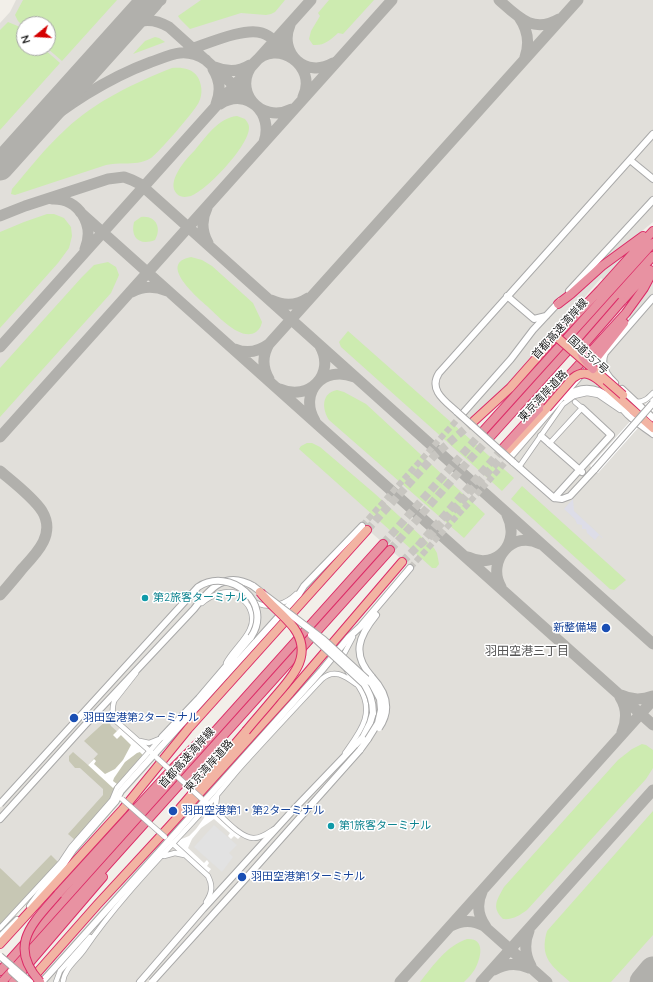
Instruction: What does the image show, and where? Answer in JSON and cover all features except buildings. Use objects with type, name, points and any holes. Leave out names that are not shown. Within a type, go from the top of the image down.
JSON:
[{"type":"highway","points":[[558,304],[602,266],[653,230]]},
{"type":"highway","points":[[474,421],[510,388],[653,230]]},
{"type":"highway","name":"首都高速湾岸線","points":[[484,430],[653,243]]},
{"type":"highway","name":"首都高速湾岸線","points":[[491,436],[653,256]]},
{"type":"highway","points":[[593,369],[581,355],[580,351],[582,346],[653,267]]},
{"type":"highway","points":[[598,356],[629,316],[653,271]]},
{"type":"highway","points":[[509,454],[626,313],[644,288]]},
{"type":"highway","name":"国道357号","points":[[555,337],[593,369],[653,428]]},
{"type":"highway","name":"国道357号","points":[[555,337],[557,342],[601,382],[653,423]]},
{"type":"highway","name":"東京湾岸道路","points":[[509,454],[573,378],[579,374],[587,373],[601,382]]},
{"type":"highway","points":[[0,944],[118,814],[188,729],[365,528]]},
{"type":"highway","name":"首都高速湾岸線","points":[[0,971],[383,544]]},
{"type":"highway","name":"首都高速湾岸線","points":[[2,982],[390,550]]},
{"type":"highway","name":"東京湾岸道路","points":[[30,982],[96,905],[290,693],[402,562]]},
{"type":"highway","points":[[149,848],[164,826],[293,676],[299,665],[301,654],[300,640],[294,628],[260,592]]},
{"type":"highway","points":[[41,982],[28,965],[24,953],[24,942],[31,926],[58,894],[173,768],[200,741],[246,689],[271,669]]},
{"type":"highway","points":[[13,982],[140,834],[145,822]]},
{"type":"street","points":[[653,134],[437,376],[435,385],[438,395],[461,412],[509,454],[519,467],[554,498],[562,499],[567,498],[595,469],[653,403]]},
{"type":"street","points":[[630,160],[653,179]]},
{"type":"street","points":[[461,412],[511,359],[533,330],[653,200]]},
{"type":"street","points":[[506,297],[534,319],[542,318],[547,315]]},
{"type":"street","points":[[506,297],[532,321],[533,330]]},
{"type":"street","points":[[509,454],[557,404],[598,356],[653,298]]},
{"type":"street","points":[[622,332],[605,353],[603,359],[606,373],[610,379],[653,418]]},
{"type":"street","points":[[557,404],[573,392],[583,389],[593,389],[604,393],[625,410],[628,415]]},
{"type":"street","points":[[519,467],[563,404],[574,396],[581,394],[587,393],[598,395],[653,434]]},
{"type":"street","points":[[636,402],[647,400],[653,393]]},
{"type":"street","points":[[554,498],[611,435],[575,402]]},
{"type":"street","points":[[550,444],[582,408]]},
{"type":"street","points":[[541,436],[587,477]]},
{"type":"street","points":[[194,609],[211,596],[227,593],[237,594],[260,605],[267,606],[285,602],[365,528]]},
{"type":"street","points":[[152,982],[382,724],[386,713],[386,706],[382,690],[364,667],[360,657],[359,647],[366,627],[408,571],[360,627],[350,640],[344,654],[347,672],[363,696],[367,709],[360,731],[339,761]]},
{"type":"street","points":[[0,804],[198,587],[208,582],[220,580],[232,583],[247,594],[255,604],[258,615],[257,626],[251,637],[199,698],[162,737],[153,754],[120,797],[75,847],[63,865],[43,888],[32,904],[0,938]]},
{"type":"street","points":[[1,818],[82,727],[194,609],[205,594],[223,581],[237,580],[253,586],[324,640],[368,680],[375,688],[380,699],[380,713],[375,729],[368,739]]},
{"type":"street","points":[[0,928],[61,862],[70,847],[112,800],[117,788],[153,754],[299,594],[304,586]]},
{"type":"street","points":[[224,668],[230,655],[253,624],[251,611],[245,601],[236,595],[227,593]]},
{"type":"street","points":[[139,982],[198,914],[363,737],[370,723],[373,713],[373,704],[370,694],[364,684],[300,623]]},
{"type":"street","points":[[41,982],[322,670],[349,637],[360,627]]},
{"type":"street","points":[[141,666],[114,702],[112,710],[116,721],[219,814],[248,838],[261,837],[282,823]]},
{"type":"street","points":[[205,801],[219,793],[237,771],[325,676],[334,673],[342,674],[356,684]]},
{"type":"street","points":[[137,740],[149,743],[162,737]]},
{"type":"street","points":[[219,793],[216,805],[219,814]]},
{"type":"street","points":[[120,797],[208,876],[211,884],[211,894],[198,914]]},
{"type":"street","points":[[63,982],[65,974],[97,931],[161,857],[169,841]]},
{"type":"street","points":[[161,857],[166,854],[175,853],[186,856]]},
{"type":"street","points":[[56,982],[60,971],[97,931]]},
{"type":"street","points":[[0,956],[30,982]]},
{"type":"street","points":[[0,960],[23,982]]},
{"type":"shaded area","points":[[16,0],[653,0],[653,222],[631,240],[630,250],[603,280],[601,278],[501,394],[472,419],[503,448],[569,387],[624,326],[644,293],[653,282],[653,982],[36,982],[409,566],[365,527],[0,932],[0,23],[10,12]]},
{"type":"shaded area","points":[[573,499],[574,511],[603,538],[599,535],[595,540],[587,533],[586,529],[582,529],[582,525],[577,524],[575,519],[564,509]]},
{"type":"shaded area","points":[[108,719],[111,726],[143,755],[115,787],[109,801],[75,840],[68,834],[103,795],[103,789],[80,768],[75,768],[69,761],[69,756],[73,752],[88,765],[98,754],[84,741]]},
{"type":"shaded area","points":[[214,825],[237,845],[229,853],[233,857],[222,872],[194,847]]},
{"type":"shaded area","points":[[51,855],[58,862],[0,924],[0,868],[20,887]]},
{"type":"green space","points":[[23,0],[117,0],[62,61],[56,56],[56,16],[16,17],[15,15]]},
{"type":"green space","points":[[201,0],[285,0],[275,12],[271,14],[241,13],[190,29],[178,16]]},
{"type":"green space","points":[[329,0],[374,0],[343,34],[338,33],[324,43],[313,45],[309,39],[311,31],[320,16],[318,13]]},
{"type":"green space","points":[[8,22],[16,25],[16,56],[52,56],[60,63],[0,130],[0,30]]},
{"type":"green space","points":[[155,37],[165,42],[133,54],[145,41]]},
{"type":"green space","points":[[172,68],[186,69],[195,73],[200,82],[201,96],[191,114],[169,140],[151,158],[146,161],[135,163],[106,165],[15,195],[11,194],[12,189],[45,151],[78,119],[103,101],[144,80]]},
{"type":"green space","points":[[237,116],[245,119],[249,127],[243,145],[217,176],[198,192],[188,197],[182,197],[177,194],[174,189],[174,183],[178,170],[213,128],[230,117]]},
{"type":"green space","points":[[47,214],[54,214],[64,218],[71,227],[72,236],[69,248],[58,263],[0,328],[0,232]]},
{"type":"green space","points":[[141,217],[150,218],[156,223],[158,231],[155,240],[145,242],[137,239],[135,236],[133,232],[134,222]]},
{"type":"green space","points":[[191,257],[202,260],[212,266],[253,303],[262,322],[256,332],[244,334],[237,331],[223,321],[182,280],[178,273],[178,266],[182,260]]},
{"type":"green space","points":[[108,262],[116,267],[119,275],[111,293],[0,417],[0,368],[94,265]]},
{"type":"green space","points":[[348,331],[514,478],[502,491],[341,347],[339,342]]},
{"type":"green space","points":[[337,390],[344,392],[366,404],[485,514],[464,538],[329,420],[325,411],[324,402],[328,394]]},
{"type":"green space","points":[[307,443],[312,443],[320,447],[374,493],[434,548],[437,553],[439,564],[436,568],[432,568],[299,449]]},
{"type":"green space","points":[[522,486],[626,580],[614,590],[610,589],[511,499]]},
{"type":"green space","points":[[642,744],[653,750],[653,768],[646,779],[527,910],[513,918],[503,919],[497,911],[496,903],[504,887],[618,760],[632,749]]},
{"type":"green space","points":[[653,811],[653,935],[611,982],[570,982],[553,966],[546,955],[545,940],[547,931]]},
{"type":"green space","points":[[467,939],[477,942],[479,945],[480,954],[475,969],[464,982],[420,982],[446,951],[459,942]]},
{"type":"pier","points":[[653,396],[653,411],[598,473],[590,466]]},
{"type":"pier","points":[[120,728],[147,752],[143,755],[140,752],[137,753],[125,762],[114,778],[113,781],[117,784],[113,788],[88,765],[94,759],[96,761],[94,764],[105,774],[115,769],[123,760],[131,745],[121,735],[117,739],[113,735]]},
{"type":"pier","points":[[208,807],[241,836],[238,839],[234,836],[231,839],[228,836],[230,833],[214,819],[201,828],[192,839],[188,848],[204,863],[207,860],[209,863],[207,866],[211,869],[208,873],[176,844],[179,840],[189,836],[196,829],[204,818],[205,811]]},
{"type":"taxiway","points":[[131,21],[161,0]]},
{"type":"taxiway","points":[[0,347],[311,0]]},
{"type":"taxiway","points":[[0,437],[392,0]]},
{"type":"taxiway","points":[[499,0],[526,22],[541,25],[559,19]]},
{"type":"taxiway","points":[[269,379],[264,366],[264,357],[269,344],[578,0]]},
{"type":"taxiway","points":[[519,17],[526,32],[528,42],[525,57]]},
{"type":"taxiway","points":[[122,31],[133,24],[144,21],[156,22],[169,27],[239,90]]},
{"type":"taxiway","points":[[290,25],[287,35],[288,45],[291,54],[297,60],[304,65],[313,68],[323,67],[333,63]]},
{"type":"taxiway","points":[[188,50],[215,40],[246,32],[262,33],[280,45]]},
{"type":"taxiway","points":[[28,136],[86,94],[134,69],[173,54],[180,53],[194,54],[206,60]]},
{"type":"taxiway","points":[[292,109],[280,113],[269,112],[252,102],[247,93],[246,83],[248,73],[254,63],[263,56],[273,53],[284,54],[293,59],[300,66],[305,75],[306,86],[303,97]]},
{"type":"taxiway","points":[[215,67],[224,70],[233,70],[242,69],[250,65]]},
{"type":"taxiway","points":[[213,69],[219,86],[219,95],[216,104]]},
{"type":"taxiway","points":[[220,104],[230,100],[240,99],[248,101],[256,106],[262,113],[265,121],[266,131],[264,142]]},
{"type":"taxiway","points":[[0,216],[25,206],[108,179],[124,177],[140,184],[653,644]]},
{"type":"taxiway","points":[[52,199],[70,203],[77,208],[82,215],[86,222],[88,231],[88,240],[85,249]]},
{"type":"taxiway","points":[[207,208],[203,226],[204,235],[208,243]]},
{"type":"taxiway","points":[[80,212],[653,725]]},
{"type":"taxiway","points":[[132,292],[149,287],[167,291]]},
{"type":"taxiway","points":[[271,300],[285,304],[294,304],[308,298]]},
{"type":"taxiway","points":[[235,349],[248,352],[261,349],[269,344]]},
{"type":"taxiway","points":[[280,389],[291,392],[301,392],[317,383],[325,366],[324,356],[320,346]]},
{"type":"taxiway","points":[[315,421],[311,410],[310,400],[312,391],[317,384],[324,378],[333,375],[343,374],[354,377]]},
{"type":"taxiway","points":[[0,471],[38,506],[46,519],[47,528],[46,535],[39,550],[0,595]]},
{"type":"taxiway","points":[[468,557],[479,560],[488,560],[497,557],[504,551],[511,535],[511,525],[507,515]]},
{"type":"taxiway","points":[[501,587],[497,577],[497,567],[505,550],[512,544],[520,541],[530,540],[540,544]]},
{"type":"taxiway","points":[[621,695],[637,699],[653,696]]},
{"type":"taxiway","points":[[620,697],[626,714],[622,732]]},
{"type":"taxiway","points":[[400,982],[653,700]]},
{"type":"taxiway","points":[[481,982],[653,790]]},
{"type":"taxiway","points":[[482,892],[479,901],[479,910],[481,919],[486,927]]},
{"type":"taxiway","points":[[451,926],[468,922],[484,926],[547,982]]},
{"type":"taxiway","points":[[529,931],[526,940],[526,949],[527,958],[531,966]]},
{"type":"taxiway","points":[[494,970],[512,964],[529,968]]},
{"type":"taxiway","points":[[648,982],[653,978]]},
{"type":"runway","points":[[0,167],[150,0]]},
{"type":"runway","points":[[643,982],[653,970]]},
{"type":"tunnel","points":[[362,526],[464,412]]},
{"type":"tunnel","points":[[367,530],[434,456],[474,421]]},
{"type":"tunnel","points":[[383,544],[484,430]]},
{"type":"tunnel","points":[[390,550],[491,436]]},
{"type":"tunnel","points":[[418,546],[503,448]]},
{"type":"tunnel","points":[[402,562],[428,538],[507,451]]},
{"type":"tunnel","points":[[410,568],[512,455]]},
{"type":"place","name":"第2旅客ターミナル","points":[[145,598]]},
{"type":"place","name":"新整備場","points":[[606,628]]},
{"type":"place","name":"羽田空港第2ターミナル","points":[[74,718]]},
{"type":"place","name":"羽田空港第1・第2ターミナル","points":[[173,811]]},
{"type":"place","name":"第1旅客ターミナル","points":[[331,826]]},
{"type":"place","name":"羽田空港第1ターミナル","points":[[242,877]]},
{"type":"district","name":"羽田空港三丁目","points":[[527,651]]}]
